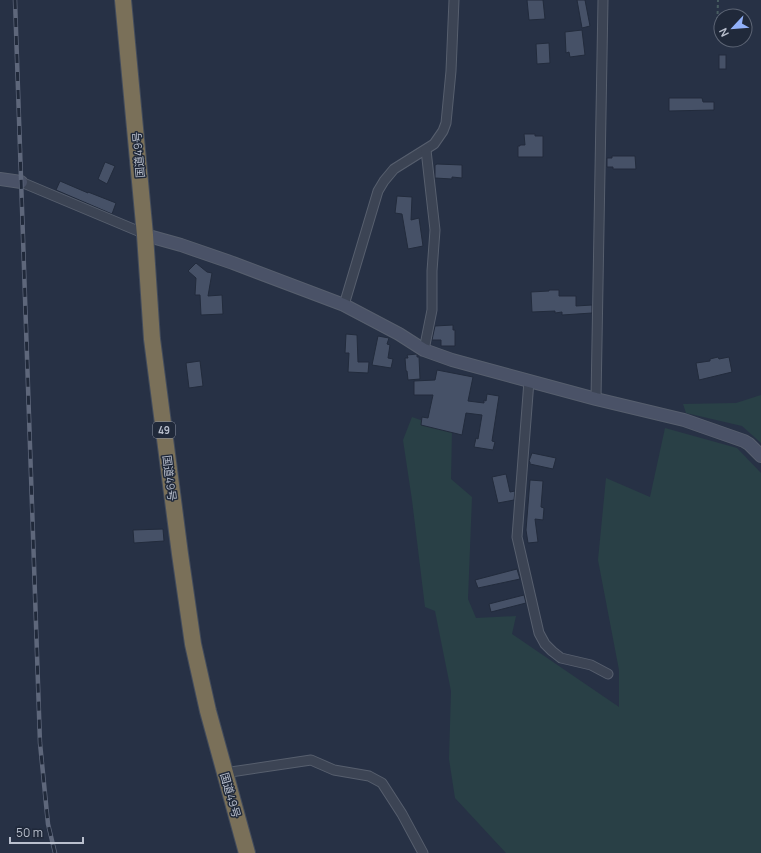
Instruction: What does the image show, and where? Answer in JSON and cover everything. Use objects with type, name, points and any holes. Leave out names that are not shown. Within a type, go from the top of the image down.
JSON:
[{"type":"highway","name":"国道49号","points":[[123,0],[145,235],[152,338],[187,607],[194,652],[208,712],[247,853]]},
{"type":"street","points":[[344,305],[378,191],[394,169],[426,150],[438,140],[446,123],[451,71],[454,0]]},
{"type":"street","points":[[596,399],[603,0]]},
{"type":"street","points":[[424,350],[432,310],[432,271],[435,230],[426,150]]},
{"type":"street","points":[[0,179],[21,182],[132,228],[145,235],[182,245],[344,305],[399,334],[424,350],[452,360],[529,381],[684,420],[740,439],[749,444],[761,456]]},
{"type":"street","points":[[529,381],[517,537],[539,633],[545,644],[561,658],[591,665],[608,674]]},
{"type":"street","points":[[224,773],[311,760],[334,770],[369,776],[382,783],[402,814],[423,853]]},
{"type":"green space","points":[[761,395],[761,443],[742,426],[686,413],[683,404],[736,403]]},
{"type":"green space","points":[[412,417],[452,431],[451,479],[472,497],[468,599],[476,618],[516,616],[512,634],[619,707],[619,670],[598,560],[606,478],[650,497],[665,428],[737,448],[761,473],[761,853],[506,853],[455,798],[449,759],[451,691],[435,611],[425,607],[403,440]]},
{"type":"building","points":[[527,0],[543,0],[545,19],[529,20]]},
{"type":"building","points":[[577,0],[585,0],[590,26],[582,28]]},
{"type":"building","points":[[582,30],[585,55],[570,57],[569,52],[566,53],[565,32]]},
{"type":"building","points":[[549,43],[550,63],[537,64],[536,44]]},
{"type":"building","points":[[719,55],[726,55],[726,69],[719,69]]},
{"type":"building","points":[[669,98],[702,98],[703,102],[714,102],[714,110],[669,111]]},
{"type":"building","points":[[524,134],[543,136],[543,157],[518,157],[518,146],[525,145]]},
{"type":"building","points":[[612,156],[635,156],[636,169],[613,169],[613,167],[607,167],[607,158],[612,158]]},
{"type":"building","points":[[105,162],[115,166],[107,184],[98,179]]},
{"type":"building","points":[[435,165],[462,165],[462,178],[435,178]]},
{"type":"building","points":[[60,181],[116,203],[112,214],[56,190]]},
{"type":"building","points":[[397,196],[412,197],[411,220],[419,218],[423,246],[408,249],[402,214],[395,213]]},
{"type":"building","points":[[196,263],[207,272],[212,273],[208,296],[222,295],[223,314],[201,315],[200,295],[195,295],[196,278],[188,271]]},
{"type":"building","points":[[559,290],[559,296],[576,296],[576,306],[592,305],[592,313],[562,315],[562,312],[555,313],[555,311],[532,312],[531,292]]},
{"type":"building","points":[[453,325],[453,330],[455,330],[455,346],[441,346],[441,340],[432,340],[435,326]]},
{"type":"building","points":[[346,334],[357,335],[358,362],[369,362],[368,373],[348,372],[349,353],[345,353]]},
{"type":"building","points":[[378,336],[389,338],[387,344],[390,345],[388,358],[393,359],[391,368],[372,365]]},
{"type":"building","points":[[417,354],[417,357],[419,357],[420,379],[408,380],[405,358],[408,358],[407,355]]},
{"type":"building","points":[[718,357],[719,359],[729,357],[732,372],[699,380],[696,363],[710,361],[710,359]]},
{"type":"building","points":[[200,361],[203,386],[189,388],[186,363]]},
{"type":"building","points":[[437,370],[473,377],[468,401],[484,403],[484,400],[486,401],[487,394],[499,396],[492,441],[495,442],[493,450],[474,447],[476,438],[478,439],[482,415],[466,413],[462,435],[421,425],[422,417],[428,418],[433,395],[414,395],[414,381],[435,380]]},
{"type":"building","points":[[532,453],[556,458],[553,469],[530,464],[529,461]]},
{"type":"building","points":[[506,474],[510,492],[515,491],[514,500],[498,503],[492,477]]},
{"type":"building","points":[[530,480],[543,481],[541,507],[544,508],[543,520],[535,519],[538,542],[528,543],[526,530]]},
{"type":"building","points":[[163,529],[164,541],[134,543],[133,530]]},
{"type":"building","points":[[517,569],[520,579],[478,588],[475,580]]},
{"type":"building","points":[[524,595],[526,603],[491,612],[489,604]]},
{"type":"railway","points":[[15,0],[40,743],[48,824],[55,853]]}]
